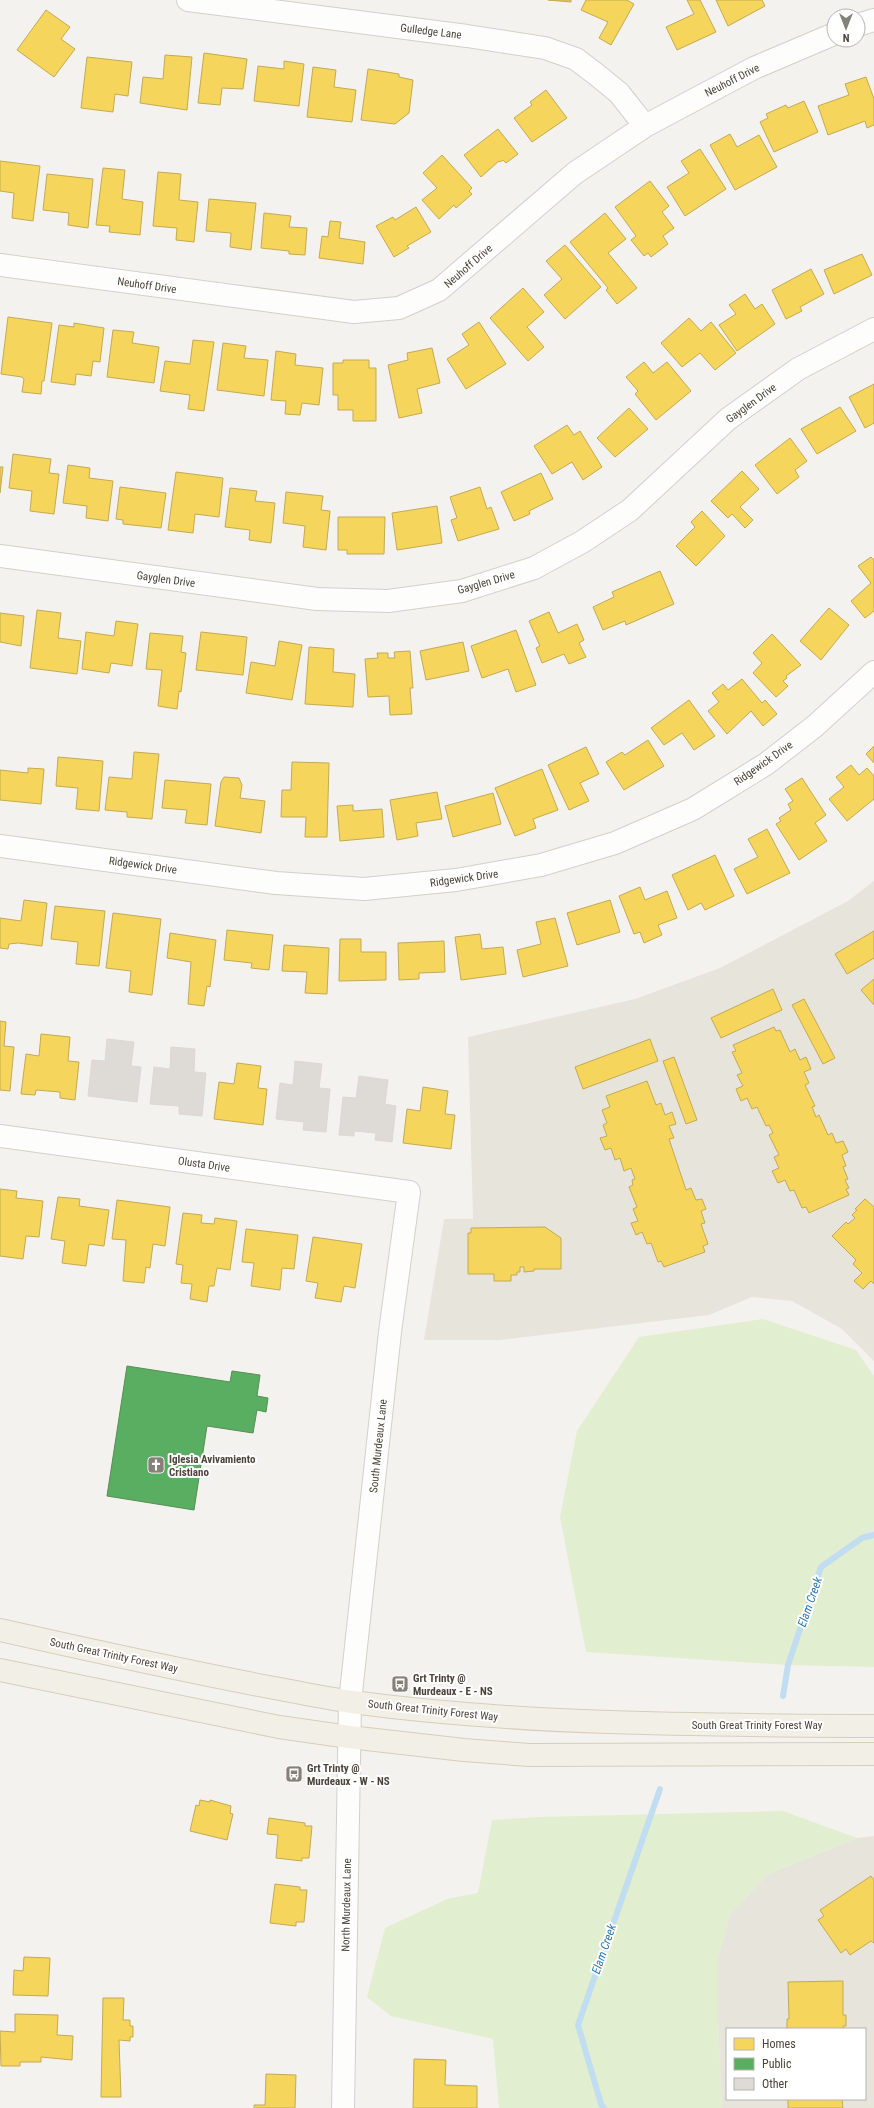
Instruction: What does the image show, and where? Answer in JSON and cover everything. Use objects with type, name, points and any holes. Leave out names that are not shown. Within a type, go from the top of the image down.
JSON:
[{"type":"main road","name":"South Great Trinity Forest Way","points":[[0,1630],[219,1678],[350,1702],[472,1715],[581,1722],[699,1726],[874,1726]]},
{"type":"main road","points":[[0,1670],[201,1712],[349,1738],[464,1750],[529,1755],[874,1754]]},
{"type":"street","name":"Gulledge Lane","points":[[188,0],[467,36],[545,48],[576,59],[597,75],[618,93],[645,126]]},
{"type":"street","name":"Neuhoff Drive","points":[[0,265],[354,312],[399,308],[439,290],[576,174],[645,126],[754,68],[826,37]]},
{"type":"street","name":"Gayglen Drive","points":[[0,556],[317,599],[388,601],[462,591],[534,568],[582,542],[630,510],[728,419],[798,369],[874,330]]},
{"type":"street","name":"Ridgewick Drive","points":[[0,846],[276,883],[364,889],[456,880],[541,866],[615,843],[693,809],[766,764],[815,726],[874,672]]},
{"type":"street","name":"Olusta Drive","points":[[0,1136],[409,1192]]},
{"type":"street","name":"South Murdeaux Lane","points":[[350,1702],[390,1332],[409,1192]]},
{"type":"street","name":"North Murdeaux Lane","points":[[343,2108],[350,1702]]},
{"type":"shaded area","points":[[874,881],[874,1361],[842,1329],[792,1301],[752,1297],[709,1315],[500,1340],[424,1340],[444,1219],[473,1219],[468,1037],[635,999],[720,968],[848,901]]},
{"type":"shaded area","points":[[874,1836],[874,2108],[722,2108],[718,2020],[718,1958],[730,1914],[768,1874],[857,1838]]},
{"type":"green space","points":[[763,1319],[856,1350],[874,1376],[874,1667],[788,1665],[586,1652],[560,1517],[577,1431],[639,1337]]},
{"type":"green space","points":[[783,1811],[857,1838],[768,1874],[730,1914],[718,1958],[718,2020],[722,2108],[499,2108],[493,2039],[391,2016],[367,1997],[385,1928],[447,1899],[478,1893],[492,1820],[540,1817]]},
{"type":"building: Homes","points":[[548,0],[571,0],[571,2]]},
{"type":"building: Homes","points":[[586,0],[627,0],[634,4],[611,45],[599,38],[608,22],[581,10]]},
{"type":"building: Homes","points":[[687,0],[700,0],[716,32],[677,50],[666,27],[694,14]]},
{"type":"building: Homes","points":[[716,0],[762,0],[765,6],[728,26]]},
{"type":"building: Homes","points":[[46,10],[70,27],[61,39],[75,49],[54,77],[17,50]]},
{"type":"building: Homes","points":[[204,53],[247,59],[243,89],[222,88],[220,105],[198,103]]},
{"type":"building: Homes","points":[[165,55],[192,57],[187,110],[140,103],[143,77],[163,79]]},
{"type":"building: Homes","points":[[87,57],[132,62],[128,96],[115,94],[113,112],[81,108]]},
{"type":"building: Homes","points":[[284,61],[304,64],[299,106],[254,101],[258,66],[284,69]]},
{"type":"building: Homes","points":[[313,67],[336,70],[334,87],[356,90],[352,122],[307,117]]},
{"type":"building: Homes","points":[[368,69],[399,74],[399,77],[413,80],[409,113],[395,124],[361,120]]},
{"type":"building: Homes","points":[[866,77],[874,99],[874,125],[867,128],[865,121],[828,135],[818,106],[849,95],[845,84]]},
{"type":"building: Homes","points":[[546,90],[567,118],[532,142],[514,118],[532,105],[530,102]]},
{"type":"building: Homes","points":[[804,101],[818,132],[774,152],[760,122],[768,118],[766,114],[786,105],[788,108]]},
{"type":"building: Homes","points":[[498,129],[518,154],[506,163],[503,160],[500,162],[499,161],[481,177],[464,155]]},
{"type":"building: Homes","points":[[730,134],[737,147],[759,135],[777,167],[735,190],[710,145]]},
{"type":"building: Homes","points":[[700,149],[726,189],[685,216],[667,187],[689,173],[681,161]]},
{"type":"building: Homes","points":[[442,155],[472,188],[469,191],[472,194],[456,208],[454,205],[439,219],[422,200],[437,188],[423,173]]},
{"type":"building: Homes","points":[[0,161],[40,166],[33,221],[12,218],[14,193],[0,191]]},
{"type":"building: Homes","points":[[103,168],[125,170],[122,199],[143,202],[140,235],[109,232],[110,226],[96,225]]},
{"type":"building: Homes","points":[[158,172],[181,174],[179,200],[198,202],[194,242],[176,240],[177,228],[153,226]]},
{"type":"building: Homes","points":[[47,174],[93,179],[88,228],[68,225],[69,213],[43,210]]},
{"type":"building: Homes","points":[[650,181],[669,206],[662,212],[674,228],[663,236],[668,244],[651,257],[648,253],[644,256],[631,240],[636,236],[615,207]]},
{"type":"building: Homes","points":[[209,199],[256,203],[251,250],[230,247],[231,233],[206,231]]},
{"type":"building: Homes","points":[[416,207],[431,232],[407,246],[409,248],[394,257],[376,226],[393,217],[395,220]]},
{"type":"building: Homes","points":[[264,213],[291,216],[289,227],[307,228],[305,255],[289,254],[289,251],[261,248]]},
{"type":"building: Homes","points":[[605,213],[626,239],[608,253],[637,288],[617,304],[606,290],[608,288],[570,242]]},
{"type":"building: Homes","points":[[330,221],[341,222],[339,238],[365,242],[363,264],[319,258],[322,236],[328,237]]},
{"type":"building: Homes","points":[[565,245],[601,287],[565,319],[544,295],[562,279],[546,261]]},
{"type":"building: Homes","points":[[862,254],[872,275],[834,294],[824,270]]},
{"type":"building: Homes","points":[[811,269],[824,294],[800,307],[802,311],[786,319],[772,290]]},
{"type":"building: Homes","points":[[523,288],[544,312],[527,327],[544,347],[528,361],[490,318]]},
{"type":"building: Homes","points":[[745,294],[755,309],[762,304],[775,324],[737,351],[719,325],[736,314],[729,305]]},
{"type":"building: Homes","points":[[8,317],[52,323],[41,394],[22,392],[24,379],[22,377],[1,374]]},
{"type":"building: Homes","points":[[689,318],[701,331],[711,322],[736,353],[715,370],[700,353],[682,367],[661,343]]},
{"type":"building: Homes","points":[[479,322],[506,364],[466,389],[447,359],[469,345],[462,334]]},
{"type":"building: Homes","points":[[74,323],[104,328],[100,362],[93,361],[91,376],[76,374],[75,385],[51,382],[59,325],[74,327]]},
{"type":"building: Homes","points":[[113,330],[134,332],[132,343],[159,347],[154,383],[107,377]]},
{"type":"building: Homes","points":[[193,340],[214,342],[204,411],[188,409],[190,395],[160,391],[165,361],[190,364]]},
{"type":"building: Homes","points":[[223,343],[246,346],[244,358],[268,360],[264,396],[217,390]]},
{"type":"building: Homes","points":[[432,348],[440,383],[417,389],[422,413],[399,418],[388,365],[408,360],[407,353]]},
{"type":"building: Homes","points":[[276,351],[296,354],[295,365],[323,368],[319,405],[302,403],[300,415],[285,414],[286,401],[271,400]]},
{"type":"building: Homes","points":[[343,360],[369,360],[369,368],[376,368],[376,421],[353,421],[353,410],[338,410],[338,395],[333,395],[333,363],[343,363]]},
{"type":"building: Homes","points":[[644,362],[653,373],[667,362],[691,391],[656,420],[635,394],[638,391],[626,377]]},
{"type":"building: Homes","points":[[874,384],[874,423],[865,428],[849,397]]},
{"type":"building: Homes","points":[[840,407],[856,431],[817,454],[801,429]]},
{"type":"building: Homes","points":[[629,408],[648,429],[615,457],[597,438]]},
{"type":"building: Homes","points":[[567,425],[574,435],[580,431],[602,467],[583,480],[572,462],[552,474],[534,446]]},
{"type":"building: Homes","points":[[790,438],[807,461],[795,470],[799,477],[777,494],[755,465]]},
{"type":"building: Homes","points":[[13,454],[51,459],[49,473],[59,474],[54,514],[30,511],[32,491],[9,488]]},
{"type":"building: Homes","points":[[68,465],[90,468],[89,478],[113,481],[108,521],[86,518],[87,506],[63,503]]},
{"type":"building: Homes","points":[[0,467],[3,467],[0,493]]},
{"type":"building: Homes","points":[[742,471],[759,489],[740,507],[753,520],[745,528],[732,514],[728,518],[711,501]]},
{"type":"building: Homes","points":[[176,472],[223,478],[219,517],[195,514],[193,533],[168,530]]},
{"type":"building: Homes","points":[[541,473],[553,499],[529,511],[530,514],[514,521],[501,492]]},
{"type":"building: Homes","points":[[120,487],[166,493],[161,528],[123,524],[123,520],[116,519]]},
{"type":"building: Homes","points":[[480,487],[487,509],[491,507],[499,529],[458,541],[451,520],[457,518],[450,497]]},
{"type":"building: Homes","points":[[230,488],[257,491],[255,501],[275,503],[271,543],[249,540],[250,530],[225,527]]},
{"type":"building: Homes","points":[[286,492],[323,496],[321,510],[330,511],[326,550],[303,547],[305,526],[283,523]]},
{"type":"building: Homes","points":[[437,506],[442,543],[397,550],[392,513]]},
{"type":"building: Homes","points":[[702,511],[725,536],[696,566],[676,546],[695,527],[691,522]]},
{"type":"building: Homes","points":[[338,517],[385,517],[384,554],[347,554],[347,550],[338,550]]},
{"type":"building: Homes","points":[[871,557],[874,560],[874,611],[865,618],[851,601],[871,583],[858,566]]},
{"type":"building: Homes","points":[[660,571],[674,604],[626,625],[625,621],[603,630],[593,607],[614,597],[612,592]]},
{"type":"building: Homes","points":[[829,608],[849,625],[821,660],[800,641]]},
{"type":"building: Homes","points":[[37,610],[61,613],[58,638],[81,641],[77,674],[30,668]]},
{"type":"building: Homes","points":[[549,612],[558,633],[577,624],[584,640],[579,643],[586,657],[569,664],[564,654],[542,663],[536,648],[540,646],[529,621]]},
{"type":"building: Homes","points":[[0,613],[24,616],[21,646],[0,642]]},
{"type":"building: Homes","points":[[116,621],[138,624],[132,666],[111,663],[109,673],[82,669],[86,632],[114,636]]},
{"type":"building: Homes","points":[[516,630],[536,685],[516,692],[508,669],[482,678],[471,646]]},
{"type":"building: Homes","points":[[201,632],[247,637],[243,675],[196,670]]},
{"type":"building: Homes","points":[[150,633],[183,636],[181,652],[186,653],[181,692],[179,691],[177,709],[158,706],[162,670],[146,669]]},
{"type":"building: Homes","points":[[772,634],[801,665],[786,676],[787,678],[783,681],[788,686],[776,697],[753,673],[762,663],[753,653]]},
{"type":"building: Homes","points":[[279,641],[302,645],[292,700],[246,693],[251,662],[275,666]]},
{"type":"building: Homes","points":[[463,642],[469,671],[426,680],[420,651]]},
{"type":"building: Homes","points":[[309,647],[334,649],[333,672],[355,674],[353,707],[305,704]]},
{"type":"building: Homes","points":[[410,651],[413,688],[410,688],[412,714],[390,715],[389,696],[368,697],[365,659],[378,658],[377,653],[388,653],[388,658],[395,658],[394,652]]},
{"type":"building: Homes","points":[[742,679],[762,703],[765,700],[777,714],[763,726],[751,711],[727,734],[708,711],[719,702],[712,693],[723,684],[728,690]]},
{"type":"building: Homes","points":[[689,700],[715,736],[694,750],[682,733],[664,745],[651,728]]},
{"type":"building: Homes","points":[[648,740],[664,766],[624,790],[606,762],[622,752],[625,755]]},
{"type":"building: Homes","points":[[874,746],[874,763],[866,754]]},
{"type":"building: Homes","points":[[586,747],[599,774],[580,783],[589,801],[569,810],[548,765]]},
{"type":"building: Homes","points":[[134,752],[159,754],[152,819],[127,817],[127,812],[105,810],[109,777],[132,779]]},
{"type":"building: Homes","points":[[58,757],[103,761],[99,811],[76,809],[78,788],[56,786]]},
{"type":"building: Homes","points":[[292,762],[329,763],[327,837],[305,837],[306,817],[281,817],[282,790],[291,790]]},
{"type":"building: Homes","points":[[851,765],[859,775],[867,768],[874,776],[874,799],[847,821],[829,799],[844,787],[836,777]]},
{"type":"building: Homes","points":[[28,768],[44,769],[41,804],[0,800],[0,770],[28,773]]},
{"type":"building: Homes","points":[[542,769],[558,810],[533,819],[536,828],[515,836],[495,788]]},
{"type":"building: Homes","points":[[224,777],[239,778],[242,785],[240,798],[265,801],[261,833],[215,826],[221,782]]},
{"type":"building: Homes","points":[[802,778],[826,815],[815,823],[827,841],[799,860],[776,824],[781,821],[779,818],[791,810],[788,804],[793,801],[785,789]]},
{"type":"building: Homes","points":[[165,780],[211,784],[207,825],[185,823],[187,810],[162,808]]},
{"type":"building: Homes","points":[[437,792],[442,819],[416,823],[418,836],[397,840],[390,800]]},
{"type":"building: Homes","points":[[493,793],[501,824],[453,837],[445,806]]},
{"type":"building: Homes","points":[[353,805],[353,811],[382,809],[384,837],[340,841],[337,806]]},
{"type":"building: Homes","points":[[767,829],[790,873],[747,894],[734,869],[758,857],[748,839]]},
{"type":"building: Homes","points":[[715,855],[734,896],[705,910],[701,903],[688,910],[672,875]]},
{"type":"building: Homes","points":[[640,887],[645,900],[667,891],[677,918],[658,925],[662,935],[644,943],[640,932],[634,934],[619,896]]},
{"type":"building: Homes","points":[[24,900],[47,903],[42,946],[18,943],[9,944],[8,949],[0,948],[0,918],[21,921]]},
{"type":"building: Homes","points":[[610,900],[620,932],[577,945],[567,913]]},
{"type":"building: Homes","points":[[55,906],[105,911],[99,966],[76,964],[78,942],[51,939]]},
{"type":"building: Homes","points":[[113,913],[161,919],[152,995],[129,992],[131,971],[106,968]]},
{"type":"building: Homes","points":[[555,918],[568,966],[523,977],[517,950],[541,944],[536,922]]},
{"type":"building: Homes","points":[[227,930],[273,935],[269,970],[251,968],[252,963],[224,960]]},
{"type":"building: Homes","points":[[874,931],[874,958],[847,974],[835,954]]},
{"type":"building: Homes","points":[[170,933],[216,940],[210,987],[207,986],[204,1006],[188,1004],[191,962],[167,958]]},
{"type":"building: Homes","points":[[480,934],[482,949],[503,947],[506,974],[461,980],[455,937]]},
{"type":"building: Homes","points":[[340,939],[361,939],[361,952],[386,952],[386,980],[339,981]]},
{"type":"building: Homes","points":[[444,941],[445,972],[419,973],[419,979],[399,980],[398,943]]},
{"type":"building: Homes","points":[[284,945],[329,948],[327,994],[305,993],[307,972],[282,971]]},
{"type":"building: Homes","points":[[874,979],[874,1005],[861,990]]},
{"type":"building: Homes","points":[[773,989],[782,1010],[721,1038],[711,1018]]},
{"type":"building: Homes","points":[[804,999],[835,1058],[823,1064],[792,1005]]},
{"type":"building: Homes","points":[[0,1021],[6,1022],[4,1046],[14,1047],[10,1091],[0,1090]]},
{"type":"building: Homes","points":[[774,1027],[776,1031],[780,1030],[790,1052],[795,1049],[800,1060],[806,1057],[811,1069],[804,1072],[809,1083],[805,1085],[815,1106],[812,1107],[816,1117],[819,1115],[828,1135],[832,1133],[836,1143],[843,1141],[848,1152],[842,1155],[846,1166],[843,1167],[848,1179],[845,1180],[849,1188],[846,1189],[849,1195],[809,1213],[806,1207],[802,1208],[794,1190],[790,1191],[785,1180],[778,1183],[772,1171],[779,1168],[774,1157],[779,1155],[769,1135],[773,1133],[769,1125],[766,1126],[757,1107],[752,1109],[747,1098],[741,1101],[736,1089],[743,1086],[737,1075],[742,1073],[732,1052],[736,1051],[733,1045]]},
{"type":"building: Homes","points":[[41,1034],[70,1037],[68,1061],[79,1062],[75,1100],[60,1098],[60,1092],[36,1090],[35,1095],[21,1094],[26,1054],[39,1056]]},
{"type":"building: Homes","points":[[650,1039],[658,1061],[583,1089],[575,1067]]},
{"type":"building: Homes","points":[[674,1057],[697,1120],[686,1124],[663,1061]]},
{"type":"building: Homes","points":[[237,1063],[261,1066],[258,1088],[267,1089],[263,1125],[214,1119],[219,1082],[234,1084]]},
{"type":"building: Homes","points":[[647,1081],[656,1105],[661,1103],[665,1115],[672,1112],[676,1124],[669,1126],[674,1138],[669,1139],[686,1190],[691,1188],[696,1200],[702,1199],[706,1209],[701,1211],[705,1223],[701,1224],[708,1244],[703,1246],[705,1252],[664,1267],[661,1261],[658,1262],[651,1243],[647,1244],[642,1232],[636,1235],[631,1223],[638,1221],[633,1209],[637,1207],[629,1187],[633,1185],[632,1180],[635,1179],[631,1168],[624,1171],[620,1158],[615,1160],[611,1148],[605,1150],[600,1138],[607,1136],[603,1125],[607,1123],[602,1110],[610,1107],[606,1096]]},
{"type":"building: Homes","points":[[423,1087],[448,1091],[445,1114],[455,1115],[451,1149],[403,1143],[407,1109],[420,1111]]},
{"type":"building: Homes","points":[[0,1189],[17,1191],[16,1198],[43,1201],[39,1237],[26,1236],[23,1259],[0,1256]]},
{"type":"building: Homes","points":[[58,1197],[80,1199],[79,1206],[109,1210],[104,1246],[89,1244],[86,1266],[62,1263],[65,1241],[51,1239]]},
{"type":"building: Homes","points":[[865,1199],[874,1207],[874,1284],[871,1281],[863,1289],[854,1281],[862,1273],[853,1264],[856,1260],[832,1236],[846,1222],[848,1224],[855,1218],[852,1215],[857,1210],[855,1209]]},
{"type":"building: Homes","points":[[117,1200],[170,1207],[165,1246],[153,1244],[150,1268],[146,1267],[144,1283],[123,1281],[126,1240],[112,1239]]},
{"type":"building: Homes","points":[[183,1213],[202,1215],[201,1223],[214,1224],[215,1218],[237,1221],[230,1270],[217,1268],[214,1286],[209,1286],[207,1302],[190,1299],[192,1284],[181,1283],[183,1265],[176,1264]]},
{"type":"building: Homes","points":[[545,1227],[561,1238],[561,1269],[534,1269],[534,1271],[524,1272],[524,1267],[520,1267],[520,1272],[517,1272],[517,1275],[511,1275],[511,1281],[494,1281],[494,1274],[468,1274],[468,1233],[471,1233],[471,1228]]},
{"type":"building: Homes","points":[[246,1229],[298,1235],[294,1269],[282,1268],[280,1290],[251,1286],[254,1263],[242,1262]]},
{"type":"building: Homes","points":[[313,1237],[362,1244],[355,1288],[344,1286],[341,1302],[315,1298],[318,1283],[306,1281]]},
{"type":"building: Homes","points":[[200,1800],[210,1802],[210,1800],[231,1806],[230,1813],[233,1814],[227,1840],[190,1831],[196,1805],[199,1806]]},
{"type":"building: Homes","points":[[269,1818],[305,1823],[305,1826],[312,1826],[309,1858],[302,1858],[302,1861],[276,1858],[278,1835],[267,1834]]},
{"type":"building: Homes","points":[[871,1876],[874,1880],[874,1943],[871,1941],[850,1955],[846,1949],[841,1953],[818,1920],[824,1916],[820,1910]]},
{"type":"building: Homes","points":[[275,1884],[300,1887],[300,1890],[307,1890],[304,1922],[296,1922],[296,1926],[270,1923]]},
{"type":"building: Homes","points":[[24,1957],[50,1958],[48,1996],[13,1995],[14,1970],[23,1971]]},
{"type":"building: Homes","points":[[843,1981],[843,2015],[846,2015],[846,2026],[843,2026],[843,2028],[787,2028],[787,2019],[789,2019],[788,1982]]},
{"type":"building: Homes","points":[[103,1998],[124,1998],[123,2020],[130,2020],[130,2026],[133,2026],[133,2037],[130,2037],[130,2041],[119,2040],[121,2097],[101,2097]]},
{"type":"building: Homes","points":[[15,2014],[58,2015],[57,2035],[73,2036],[72,2060],[41,2057],[41,2062],[20,2062],[20,2066],[1,2066],[0,2031],[15,2032]]},
{"type":"building: Homes","points":[[414,2059],[446,2060],[445,2085],[477,2086],[477,2108],[413,2108]]},
{"type":"building: Homes","points":[[266,2074],[296,2075],[295,2108],[254,2108],[254,2105],[265,2105]]},
{"type":"building: Homes","points":[[788,2100],[842,2100],[843,2108],[788,2108]]},
{"type":"building: Public","name":"Iglesia Avivamiento Cristiano","points":[[127,1366],[230,1382],[232,1371],[260,1375],[257,1396],[268,1398],[266,1412],[257,1410],[253,1433],[207,1426],[194,1510],[107,1496]]},
{"type":"building: Other","points":[[107,1039],[134,1042],[131,1066],[141,1067],[137,1102],[88,1096],[92,1060],[105,1061]]},
{"type":"building: Other","points":[[171,1047],[195,1049],[194,1072],[206,1073],[202,1116],[179,1114],[179,1106],[150,1104],[154,1067],[170,1069]]},
{"type":"building: Other","points":[[295,1061],[322,1064],[319,1088],[330,1089],[326,1132],[303,1130],[304,1122],[276,1119],[280,1083],[293,1085]]},
{"type":"building: Other","points":[[359,1076],[388,1080],[385,1104],[396,1106],[392,1142],[375,1140],[376,1133],[354,1131],[354,1136],[339,1135],[343,1097],[356,1098]]},
{"type":"waterway","name":"Elam Creek","points":[[783,1696],[788,1665],[821,1567],[862,1538],[874,1535]]},
{"type":"waterway","name":"Elam Creek","points":[[604,2108],[601,2104],[578,2025],[660,1789]]},
{"type":"place","name":"Iglesia Avivamiento Cristiano","points":[[156,1465]]},
{"type":"place","name":"Grt Trinty @ Murdeaux - E - NS","points":[[400,1684]]},
{"type":"place","name":"Grt Trinty @ Murdeaux - W - NS","points":[[294,1774]]}]
